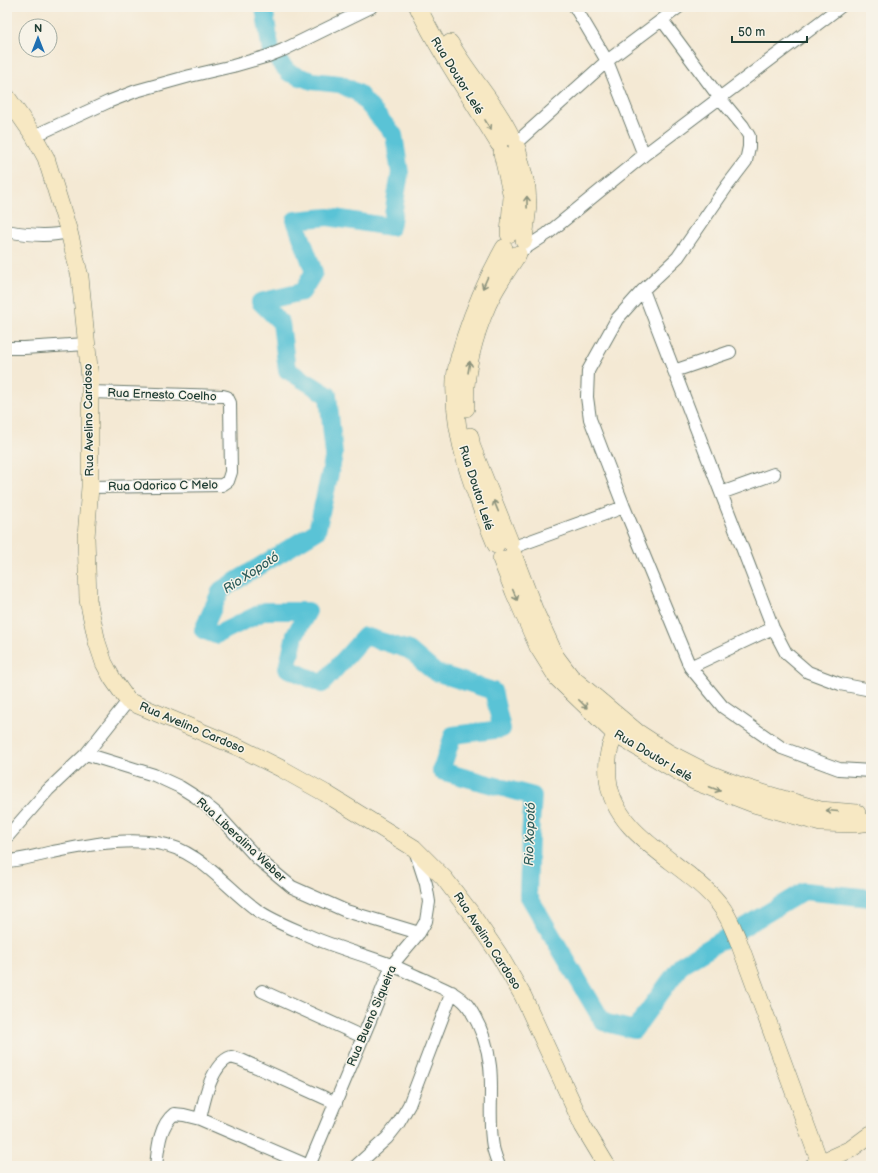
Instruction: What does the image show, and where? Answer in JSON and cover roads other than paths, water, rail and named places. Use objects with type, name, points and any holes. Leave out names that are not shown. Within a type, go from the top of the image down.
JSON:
[{"type":"street","points":[[34,136],[108,102],[136,91],[233,66],[284,50],[371,7]]},
{"type":"street","name":"Rua Doutor Lelé","points":[[418,7],[428,29],[453,72],[475,104],[509,145]]},
{"type":"street","name":"Rua Doutor Lelé","points":[[430,7],[433,15],[458,58],[504,121],[509,145],[516,245],[489,274],[473,310],[459,355],[455,377],[455,408],[465,462],[479,503],[507,550],[514,592],[538,647],[558,679],[625,732],[694,781],[754,804],[821,823],[855,824],[871,822]]},
{"type":"street","points":[[509,145],[607,61],[679,7]]},
{"type":"street","points":[[516,245],[547,234],[644,155],[840,7]]},
{"type":"street","points":[[579,9],[607,61],[644,155]]},
{"type":"street","points":[[662,20],[719,97],[743,126],[749,136],[749,147],[746,161],[678,257],[643,290],[617,319],[588,371],[586,397],[590,419],[624,507],[690,667],[723,707],[782,748],[840,769],[871,772]]},
{"type":"street","name":"Rua Avelino Cardoso","points":[[7,98],[34,136],[46,158],[69,232],[80,277],[90,392],[90,488],[86,537],[88,600],[100,653],[112,678],[128,701],[240,748],[282,769],[325,793],[414,848],[444,878],[470,912],[498,954],[523,996],[583,1126],[607,1166]]},
{"type":"street","points":[[7,231],[30,234],[55,234],[69,232]]},
{"type":"street","points":[[643,290],[773,628],[786,653],[808,672],[840,684],[871,690]]},
{"type":"street","points":[[7,348],[86,344]]},
{"type":"street","points":[[674,370],[730,352]]},
{"type":"street","name":"Rua Ernesto Coelho","points":[[90,392],[223,396],[226,397],[230,403]]},
{"type":"street","name":"Rua Odorico C Melo","points":[[90,488],[225,484],[230,477],[231,472],[230,403]]},
{"type":"street","points":[[721,493],[774,474]]},
{"type":"street","points":[[507,550],[624,507]]},
{"type":"street","points":[[690,667],[773,628]]},
{"type":"street","points":[[7,838],[48,790],[86,754],[128,701]]},
{"type":"street","points":[[625,732],[608,753],[607,766],[609,789],[617,808],[635,832],[703,887],[720,904],[726,914],[738,940],[816,1165],[851,1149],[871,1134]]},
{"type":"street","name":"Rua Doutor Lelé","points":[[625,732],[669,752],[710,774],[746,788],[820,810],[855,814],[871,812]]},
{"type":"street","name":"Rua Liberalina Weber","points":[[86,754],[154,775],[180,787],[196,797],[217,814],[263,864],[292,887],[346,910],[420,933]]},
{"type":"street","points":[[7,861],[19,860],[52,852],[114,841],[156,843],[179,848],[207,867],[247,902],[272,919],[328,944],[392,965],[452,992],[470,1008],[485,1042],[490,1066],[490,1108],[493,1148],[500,1166]]},
{"type":"street","name":"Rua Bueno Siqueira","points":[[309,1166],[392,965],[420,933],[426,921],[429,902],[426,884],[414,848]]},
{"type":"street","points":[[262,991],[363,1037]]},
{"type":"street","points":[[356,1166],[387,1138],[398,1124],[409,1105],[452,992]]},
{"type":"street","points":[[200,1119],[208,1088],[216,1071],[228,1058],[237,1058],[336,1103]]},
{"type":"street","points":[[156,1166],[162,1134],[166,1122],[174,1114],[178,1114],[200,1119],[309,1166]]},
{"type":"waterway","name":"Rio Xopotó","points":[[264,7],[271,52],[289,73],[312,81],[340,84],[358,93],[394,135],[400,173],[391,227],[328,217],[295,220],[314,272],[302,292],[260,302],[281,323],[287,370],[328,395],[334,455],[317,531],[221,590],[203,630],[216,635],[265,611],[308,611],[295,635],[287,668],[322,684],[365,636],[409,650],[435,672],[493,691],[502,729],[453,735],[441,771],[533,796],[528,895],[603,1022],[634,1030],[682,964],[804,891],[871,898]]}]
